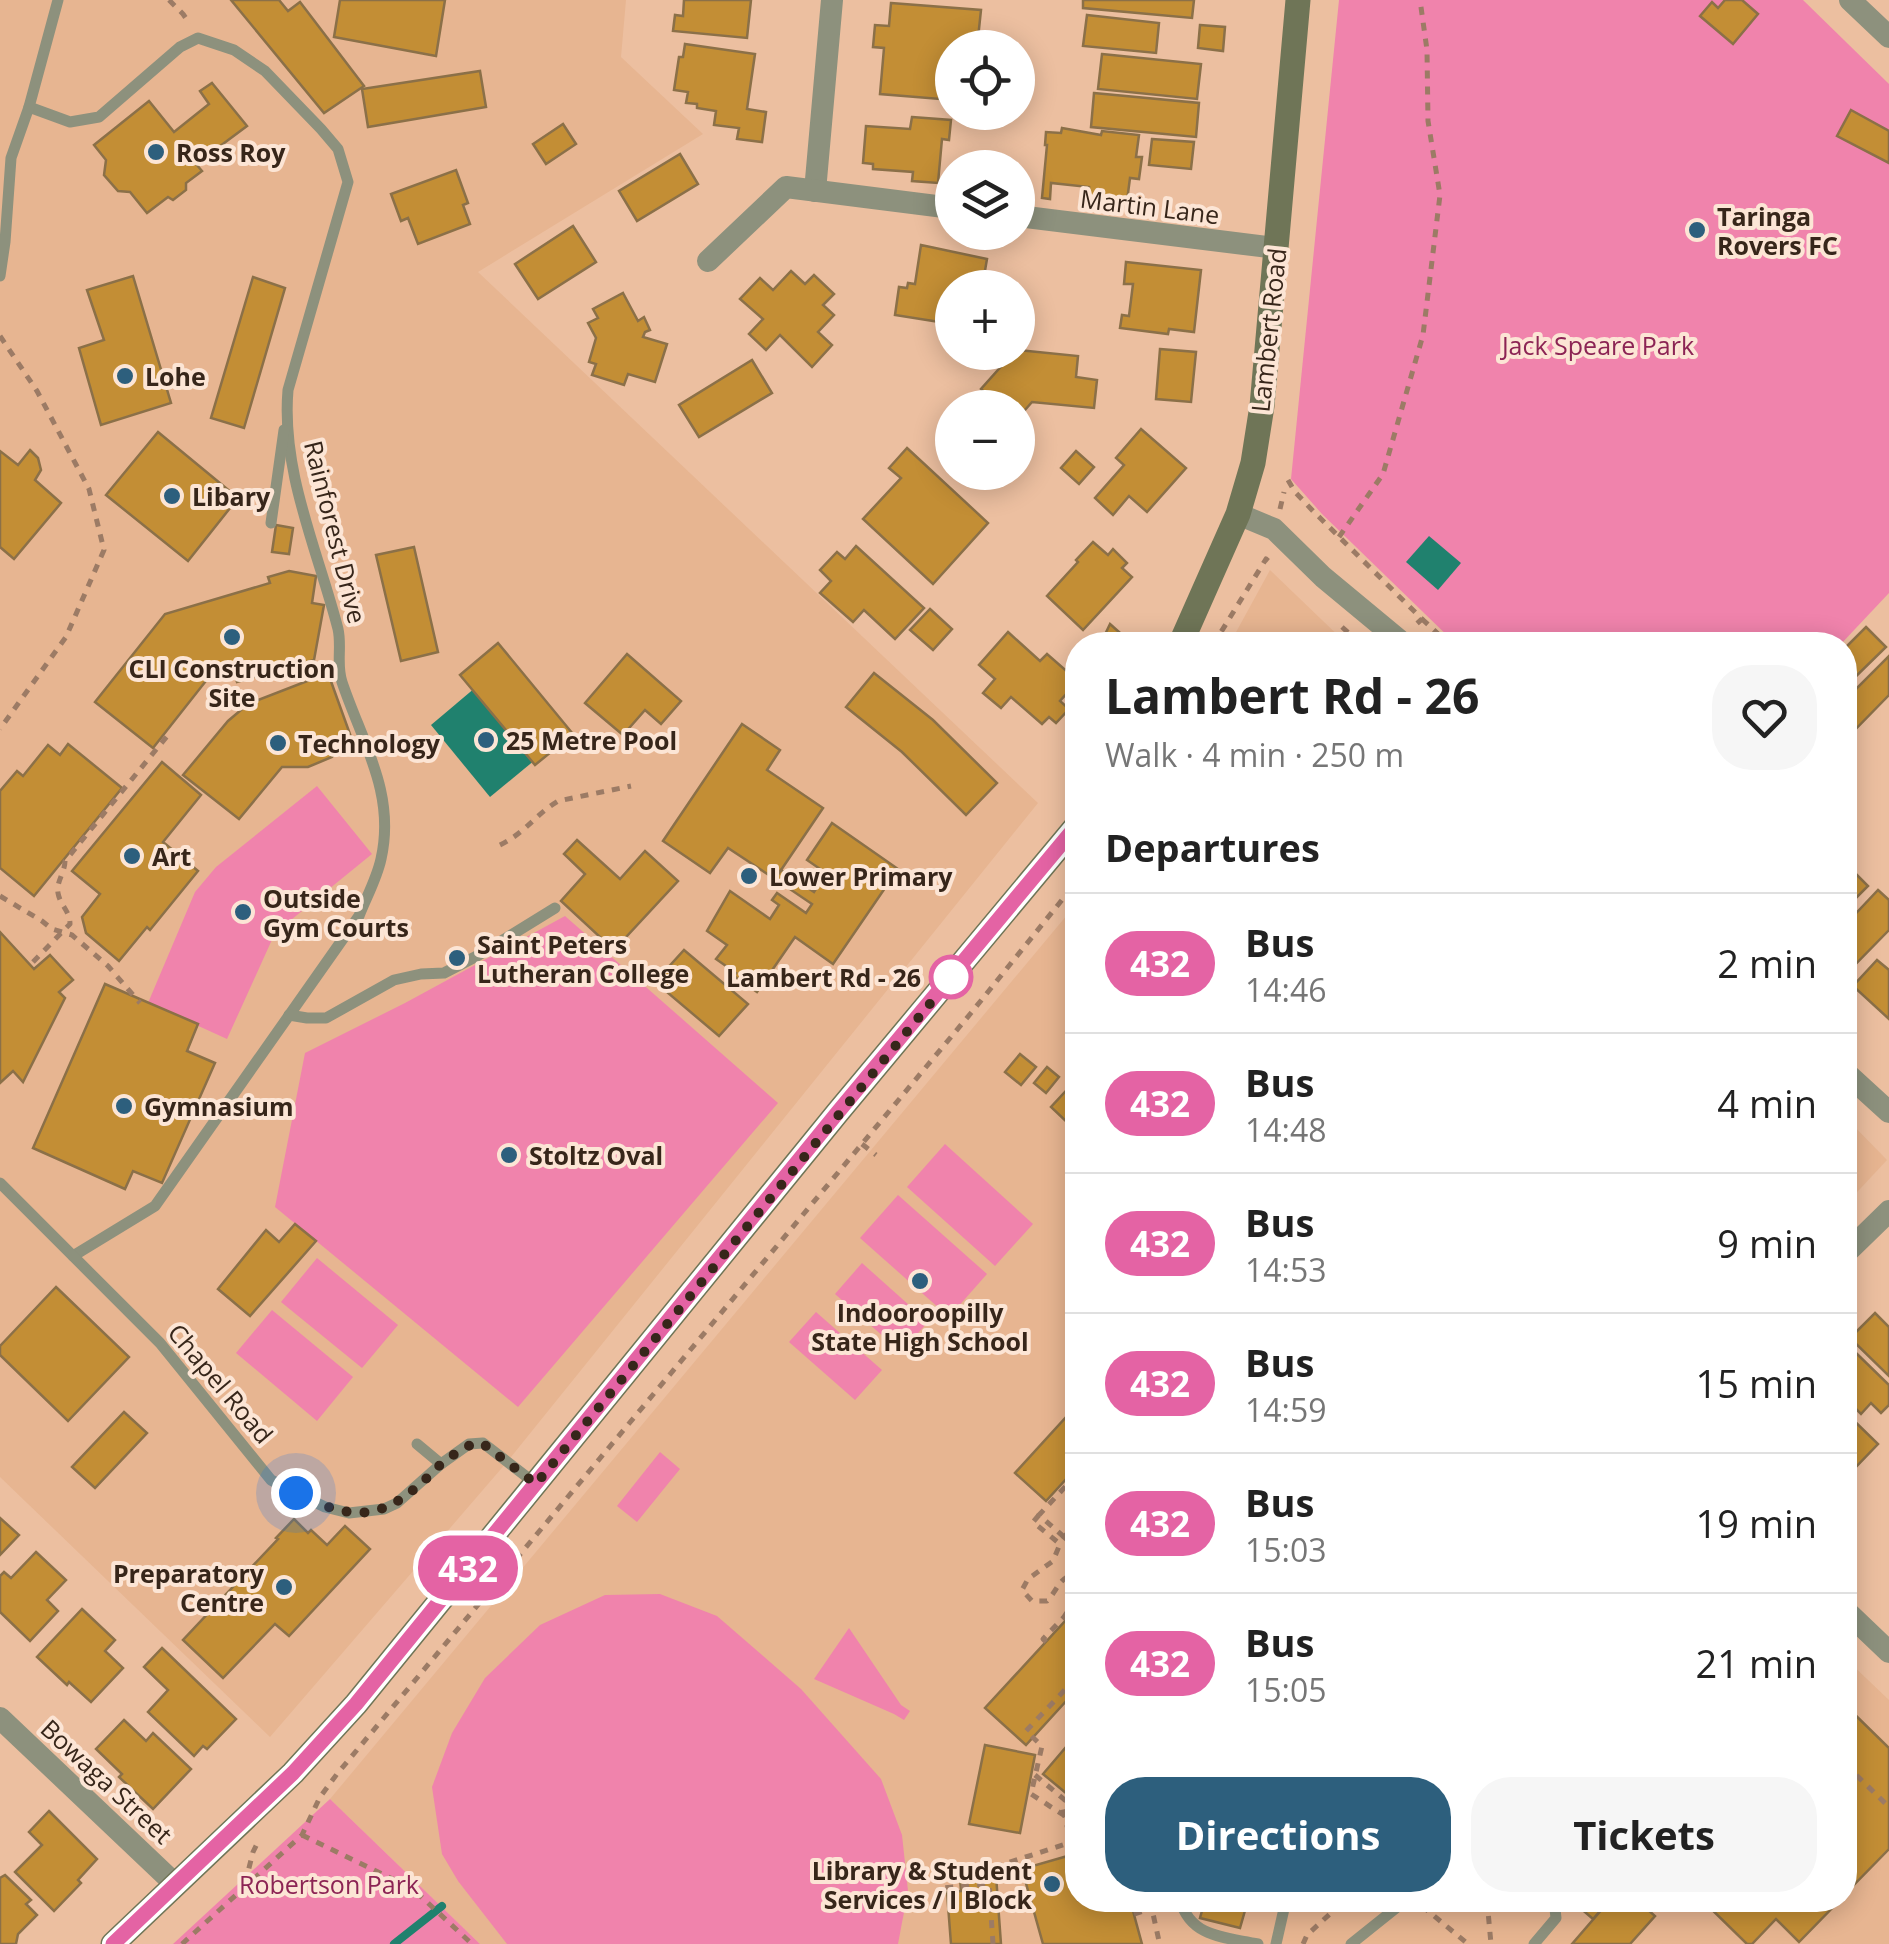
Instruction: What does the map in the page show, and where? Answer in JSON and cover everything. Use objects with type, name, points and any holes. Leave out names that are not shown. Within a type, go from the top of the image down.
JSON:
[{"type":"main road","name":"Lambert Road","points":[[1186,632],[1238,514],[1253,464],[1262,406],[1298,0]]},
{"type":"main road","points":[[113,1944],[293,1773],[356,1704],[1065,840]]},
{"type":"street","points":[[815,191],[832,0]]},
{"type":"street","points":[[1850,0],[1889,37]]},
{"type":"street","points":[[708,261],[786,187],[935,206]]},
{"type":"street","name":"Martin Lane","points":[[1035,218],[1276,248]]},
{"type":"street","points":[[1238,514],[1274,529],[1323,577],[1403,632]]},
{"type":"street","points":[[1857,1083],[1889,1112]]},
{"type":"street","points":[[1857,1242],[1889,1211]]},
{"type":"street","points":[[1857,1621],[1889,1652]]},
{"type":"street","name":"Bowaga Street","points":[[0,1718],[176,1885]]},
{"type":"lane","points":[[0,276],[11,158],[58,0]]},
{"type":"lane","name":"Rainforest Drive","points":[[29,107],[70,122],[99,117],[180,47],[198,38],[234,50],[265,71],[338,149],[348,182],[288,390],[286,411],[293,471],[340,635],[340,678],[367,743],[385,806],[386,826],[381,862],[359,916],[155,1206],[73,1256]]},
{"type":"lane","points":[[272,524],[286,411]]},
{"type":"lane","points":[[289,1014],[326,1018],[394,980],[444,972],[556,908]]},
{"type":"lane","name":"Chapel Road","points":[[0,1183],[160,1343],[272,1480],[324,1507],[349,1514],[384,1509],[398,1503],[469,1444],[482,1443],[536,1484]]},
{"type":"lane","points":[[417,1444],[441,1464]]},
{"type":"lane","points":[[1184,1912],[1200,1930],[1258,1944]]},
{"type":"lane","points":[[1276,1944],[1283,1912]]},
{"type":"lane","points":[[1351,1944],[1396,1912]]},
{"type":"lane","points":[[1534,1944],[1556,1918],[1555,1912]]},
{"type":"path","points":[[169,0],[183,14]]},
{"type":"path","points":[[1339,537],[1383,474],[1422,335],[1440,195],[1428,121],[1427,50],[1420,0]]},
{"type":"path","points":[[0,336],[38,392],[89,490],[104,550],[66,637],[2,724]]},
{"type":"path","points":[[1288,480],[1295,492],[1437,632]]},
{"type":"path","points":[[1222,632],[1266,559]]},
{"type":"path","points":[[1412,632],[1422,618]]},
{"type":"path","points":[[33,962],[70,924],[58,892],[65,861],[168,734]]},
{"type":"path","points":[[500,845],[520,836],[558,802],[631,786]]},
{"type":"path","points":[[0,896],[52,929],[72,934],[108,966],[140,1003]]},
{"type":"path","points":[[182,1944],[302,1835],[320,1797],[337,1774],[1065,896]]},
{"type":"path","points":[[860,1128],[869,1135]]},
{"type":"path","points":[[862,1144],[876,1155]]},
{"type":"path","points":[[1065,1486],[1033,1522],[1060,1544],[1052,1561],[1028,1579],[1022,1590],[1032,1600],[1048,1601],[1065,1577]]},
{"type":"path","points":[[1039,1515],[1064,1537]]},
{"type":"path","points":[[1046,1642],[1043,1640],[1065,1615]]},
{"type":"path","points":[[1064,1816],[1031,1794],[1042,1746],[1026,1731],[1065,1690]]},
{"type":"path","points":[[1035,1775],[1065,1798]]},
{"type":"path","points":[[1857,1776],[1889,1807]]},
{"type":"path","points":[[1064,1816],[1065,1801]]},
{"type":"path","points":[[302,1835],[413,1889],[469,1941]]},
{"type":"path","points":[[244,1887],[259,1840]]},
{"type":"path","points":[[993,1944],[989,1884],[943,1888],[942,1871],[995,1867],[1065,1844]]},
{"type":"path","points":[[1134,1914],[1140,1912]]},
{"type":"path","points":[[1153,1912],[1163,1944]]},
{"type":"path","points":[[1303,1944],[1307,1934],[1331,1912]]},
{"type":"path","points":[[1426,1912],[1468,1944]]},
{"type":"path","points":[[1488,1912],[1490,1944]]},
{"type":"path","points":[[459,1944],[469,1941]]},
{"type":"shaded area","name":"Saint Peters Lutheran College","points":[[0,0],[626,0],[621,57],[703,134],[478,272],[1038,803],[507,1462],[270,1737],[0,1477]]},
{"type":"shaded area","points":[[1270,570],[1334,632],[1236,632]]},
{"type":"shaded area","name":"Indooroopilly State High School","points":[[1065,917],[1065,1912],[1857,1912],[1857,1669],[1889,1700],[1889,1944],[480,1944],[330,1799]]},
{"type":"shaded area","points":[[1857,1129],[1887,1160],[1857,1192]]},
{"type":"green space","name":"Jack Speare Park","points":[[1339,0],[1803,0],[1889,84],[1889,593],[1852,632],[1444,632],[1291,479]]},
{"type":"green space","name":"Outside Gym Courts","points":[[317,786],[372,854],[275,933],[227,1039],[148,1003],[195,892],[216,867]]},
{"type":"green space","name":"Stoltz Oval","points":[[565,916],[778,1103],[518,1407],[275,1207],[305,1053]]},
{"type":"green space","points":[[945,1144],[1033,1224],[995,1266],[907,1187]]},
{"type":"green space","points":[[898,1195],[987,1274],[949,1317],[860,1238]]},
{"type":"green space","points":[[317,1258],[398,1325],[362,1368],[281,1302]]},
{"type":"green space","points":[[862,1263],[928,1322],[901,1352],[835,1294]]},
{"type":"green space","points":[[272,1310],[353,1377],[317,1421],[236,1353]]},
{"type":"green space","points":[[816,1312],[882,1370],[855,1400],[789,1342]]},
{"type":"green space","points":[[660,1452],[680,1469],[637,1522],[617,1506]]},
{"type":"green space","points":[[660,1594],[717,1616],[801,1689],[881,1779],[902,1835],[908,1891],[898,1944],[507,1944],[458,1881],[442,1854],[432,1787],[452,1733],[485,1678],[540,1625],[605,1595]]},
{"type":"green space","points":[[849,1628],[901,1705],[910,1711],[904,1720],[814,1679]]},
{"type":"green space","name":"Robertson Park","points":[[330,1799],[480,1944],[173,1944]]},
{"type":"water","points":[[1429,536],[1461,563],[1438,590],[1406,562]]},
{"type":"water","name":"25 Metre Pool","points":[[482,682],[541,755],[490,797],[431,725]]},
{"type":"building","points":[[231,0],[279,0],[288,11],[300,2],[364,86],[324,113]]},
{"type":"building","points":[[340,0],[445,0],[436,56],[334,37]]},
{"type":"building","points":[[684,0],[751,0],[747,38],[673,31],[675,15],[683,16]]},
{"type":"building","points":[[1083,0],[1194,0],[1192,18],[1083,8]]},
{"type":"building","points":[[1725,0],[1742,0],[1758,14],[1733,44],[1700,16],[1712,2],[1718,8]]},
{"type":"building","points":[[891,3],[981,10],[979,30],[935,30],[935,99],[880,94],[884,48],[873,47],[875,25],[889,26]]},
{"type":"building","points":[[1087,15],[1159,23],[1156,53],[1083,46]]},
{"type":"building","points":[[1200,25],[1225,27],[1223,51],[1198,48]]},
{"type":"building","points":[[685,44],[755,54],[747,109],[766,112],[762,142],[737,139],[739,128],[714,125],[716,111],[686,103],[688,92],[674,90]]},
{"type":"building","points":[[1102,54],[1201,64],[1197,99],[1098,89]]},
{"type":"building","points":[[480,71],[486,107],[368,127],[362,89]]},
{"type":"building","name":"Ross Roy","points":[[212,83],[247,126],[196,164],[202,171],[186,183],[186,190],[173,200],[168,197],[147,213],[130,192],[118,191],[104,175],[106,160],[94,145],[149,101],[174,132],[209,104],[200,91]]},
{"type":"building","points":[[1094,93],[1199,103],[1196,137],[1091,127]]},
{"type":"building","points":[[1851,110],[1889,131],[1889,163],[1837,136]]},
{"type":"building","points":[[912,117],[935,119],[935,130],[950,130],[949,140],[942,139],[941,150],[935,150],[935,183],[912,181],[913,172],[873,169],[873,164],[863,163],[866,126],[910,129]]},
{"type":"building","points":[[563,124],[576,144],[546,164],[533,144]]},
{"type":"building","points":[[1062,128],[1101,135],[1102,131],[1139,135],[1139,179],[1130,178],[1127,201],[1088,197],[1089,187],[1051,183],[1050,199],[1042,198],[1046,132],[1061,133]]},
{"type":"building","points":[[1152,139],[1194,142],[1191,169],[1149,165]]},
{"type":"building","points":[[680,154],[698,184],[637,221],[619,191]]},
{"type":"building","points":[[456,170],[468,203],[463,205],[470,224],[418,244],[408,218],[401,221],[391,194]]},
{"type":"building","points":[[573,226],[596,262],[538,299],[515,264]]},
{"type":"building","points":[[921,245],[987,259],[985,270],[935,270],[935,321],[895,315],[899,287],[915,284]]},
{"type":"building","points":[[1126,262],[1201,270],[1194,332],[1169,329],[1168,334],[1120,328],[1122,315],[1129,316],[1133,284],[1124,284]]},
{"type":"building","points":[[791,271],[805,284],[814,275],[834,294],[823,305],[834,315],[818,332],[832,345],[812,367],[780,335],[766,350],[749,334],[763,319],[740,299],[760,278],[773,290]]},
{"type":"building","name":"Lohe","points":[[133,276],[171,403],[101,425],[79,348],[104,340],[87,290]]},
{"type":"building","points":[[253,277],[285,288],[244,428],[211,418]]},
{"type":"building","points":[[623,293],[638,321],[644,317],[650,330],[643,337],[667,344],[655,382],[628,374],[624,385],[592,375],[596,364],[589,362],[596,338],[588,323],[598,318],[593,309]]},
{"type":"building","points":[[1160,349],[1196,352],[1191,402],[1156,399]]},
{"type":"building","points":[[1035,352],[1078,356],[1076,377],[1097,380],[1094,408],[1035,402],[1035,390],[981,389],[998,370],[1035,370]]},
{"type":"building","points":[[752,360],[772,393],[699,437],[679,405]]},
{"type":"building","points":[[1141,429],[1186,468],[1147,512],[1129,496],[1113,515],[1095,498],[1124,465],[1116,458]]},
{"type":"building","name":"Libary","points":[[158,432],[238,498],[188,561],[106,495]]},
{"type":"building","points":[[907,448],[935,474],[935,490],[952,490],[988,523],[933,584],[863,519],[901,478],[889,468]]},
{"type":"building","points":[[30,450],[38,458],[41,470],[35,480],[61,503],[14,559],[0,547],[0,451],[18,465]]},
{"type":"building","points":[[1076,451],[1094,467],[1079,484],[1061,468]]},
{"type":"building","points":[[276,525],[293,528],[289,554],[272,552]]},
{"type":"building","points":[[1093,542],[1108,555],[1113,549],[1127,563],[1122,568],[1132,577],[1083,630],[1047,596]]},
{"type":"building","points":[[856,546],[924,608],[895,639],[864,610],[853,622],[820,593],[831,581],[820,570],[837,552],[845,559]]},
{"type":"building","points":[[414,547],[438,652],[401,661],[376,555]]},
{"type":"building","name":"CLI Construction Site","points":[[289,571],[316,576],[312,603],[324,605],[314,660],[237,682],[233,670],[209,677],[153,748],[95,702],[165,614],[270,583],[268,577]]},
{"type":"building","points":[[930,609],[952,629],[933,650],[910,630]]},
{"type":"building","points":[[1866,627],[1886,647],[1857,675],[1857,636]]},
{"type":"building","points":[[1008,632],[1040,661],[1047,654],[1065,670],[1065,695],[1060,701],[1065,713],[1056,723],[1049,717],[1042,724],[1011,697],[1001,708],[983,693],[995,679],[979,665]]},
{"type":"building","points":[[498,643],[573,734],[535,765],[460,675]]},
{"type":"building","points":[[627,654],[681,701],[661,724],[645,710],[623,735],[585,703]]},
{"type":"building","points":[[1889,656],[1889,695],[1857,728],[1857,688]]},
{"type":"building","name":"Technology","points":[[328,673],[351,737],[332,757],[308,767],[282,767],[239,819],[183,775],[228,721],[248,704]]},
{"type":"building","points":[[874,673],[933,720],[997,783],[966,815],[902,752],[846,707]]},
{"type":"building","points":[[742,724],[780,750],[767,770],[823,808],[775,879],[728,848],[710,873],[663,841]]},
{"type":"building","points":[[68,744],[122,788],[34,896],[0,868],[0,791],[17,771],[23,776],[48,745],[60,755]]},
{"type":"building","name":"Art","points":[[162,762],[201,795],[163,842],[198,871],[119,961],[86,933],[82,917],[100,894],[72,871]]},
{"type":"building","points":[[832,823],[898,869],[833,964],[795,937],[757,992],[716,959],[727,945],[707,931],[730,891],[770,919],[779,905],[772,900],[777,893],[806,913],[812,904],[775,879],[781,870],[814,892],[826,873],[807,860]]},
{"type":"building","points":[[577,840],[620,879],[645,851],[678,881],[614,950],[561,901],[585,874],[564,854]]},
{"type":"building","points":[[1857,875],[1868,886],[1857,897]]},
{"type":"building","points":[[1878,890],[1889,900],[1889,930],[1857,963],[1857,912]]},
{"type":"building","points":[[0,932],[34,969],[50,955],[73,980],[59,992],[65,998],[23,1082],[13,1071],[0,1083]]},
{"type":"building","points":[[684,950],[748,1004],[719,1036],[655,982]]},
{"type":"building","points":[[1877,960],[1889,970],[1889,1019],[1857,990],[1857,982]]},
{"type":"building","name":"Gymnasium","points":[[105,984],[198,1024],[187,1051],[215,1063],[162,1183],[133,1171],[125,1189],[33,1148]]},
{"type":"building","points":[[1020,1054],[1036,1067],[1021,1085],[1005,1072]]},
{"type":"building","points":[[1047,1067],[1059,1077],[1046,1093],[1034,1083]]},
{"type":"building","points":[[1065,1092],[1065,1120],[1051,1107]]},
{"type":"building","points":[[295,1224],[316,1241],[250,1316],[218,1289],[266,1230],[279,1242]]},
{"type":"building","points":[[56,1287],[129,1357],[68,1421],[0,1355],[0,1346]]},
{"type":"building","points":[[1875,1313],[1889,1327],[1889,1376],[1857,1345],[1857,1331]]},
{"type":"building","points":[[1857,1354],[1889,1385],[1889,1405],[1881,1413],[1871,1403],[1861,1414],[1857,1410]]},
{"type":"building","points":[[124,1412],[147,1433],[95,1488],[72,1467]]},
{"type":"building","points":[[1065,1418],[1065,1480],[1046,1501],[1015,1473]]},
{"type":"building","points":[[1857,1424],[1878,1444],[1857,1466]]},
{"type":"building","points":[[0,1518],[19,1535],[0,1555]]},
{"type":"building","name":"Preparatory Centre","points":[[294,1519],[327,1545],[345,1526],[370,1549],[289,1636],[275,1624],[223,1678],[183,1640]]},
{"type":"building","points":[[36,1552],[66,1580],[47,1600],[58,1611],[30,1641],[0,1612],[0,1576],[4,1572],[11,1578]]},
{"type":"building","points":[[82,1609],[115,1640],[105,1651],[123,1668],[91,1702],[37,1657]]},
{"type":"building","points":[[1065,1621],[1065,1702],[1026,1745],[985,1708]]},
{"type":"building","points":[[162,1648],[236,1719],[207,1749],[203,1746],[194,1756],[148,1712],[168,1690],[144,1667]]},
{"type":"building","points":[[1857,1717],[1889,1748],[1889,1849],[1857,1882]]},
{"type":"building","points":[[124,1720],[146,1741],[153,1733],[191,1769],[153,1809],[96,1749]]},
{"type":"building","points":[[985,1745],[1035,1755],[1020,1833],[969,1824]]},
{"type":"building","points":[[1065,1748],[1065,1792],[1043,1774]]},
{"type":"building","points":[[49,1811],[97,1859],[54,1911],[15,1872],[42,1845],[29,1832]]},
{"type":"building","name":"Library & Student Services / I Block","points":[[1065,1857],[1065,1912],[1133,1912],[1142,1944],[1043,1944],[1022,1869]]},
{"type":"building","points":[[5,1875],[31,1900],[26,1904],[37,1915],[18,1934],[16,1944],[0,1944],[0,1878]]},
{"type":"building","points":[[996,1875],[1001,1944],[951,1944],[947,1892],[961,1891],[960,1878]]},
{"type":"building","points":[[1202,1912],[1245,1912],[1240,1928],[1200,1918]]},
{"type":"building","points":[[1600,1912],[1650,1912],[1655,1916],[1630,1944],[1572,1944]]},
{"type":"building","points":[[1714,1912],[1828,1912],[1799,1942],[1776,1919],[1752,1944],[1747,1944]]},
{"type":"waterway","points":[[394,1944],[442,1906]]},
{"type":"bus line","name":"432","points":[[113,1944],[293,1773],[356,1704],[838,1112],[1065,840]]},
{"type":"place","name":"Ross Roy","points":[[156,152]]},
{"type":"place","name":"Taringa Rovers FC","points":[[1697,230]]},
{"type":"place","name":"Lohe","points":[[125,376]]},
{"type":"place","name":"Libary","points":[[172,496]]},
{"type":"place","name":"CLI Construction Site","points":[[232,637]]},
{"type":"place","name":"25 Metre Pool","points":[[486,740]]},
{"type":"place","name":"Technology","points":[[278,743]]},
{"type":"place","name":"Art","points":[[132,856]]},
{"type":"place","name":"Lower Primary","points":[[749,876]]},
{"type":"place","name":"Outside Gym Courts","points":[[243,912]]},
{"type":"place","name":"Saint Peters Lutheran College","points":[[457,958]]},
{"type":"place","name":"Lambert Rd - 26","points":[[951,977]]},
{"type":"place","name":"Gymnasium","points":[[124,1106]]},
{"type":"place","name":"Stoltz Oval","points":[[509,1155]]},
{"type":"place","name":"Indooroopilly State High School","points":[[920,1281]]},
{"type":"place","name":"Preparatory Centre","points":[[284,1587]]},
{"type":"place","name":"Library & Student Services / I Block","points":[[1052,1884]]},
{"type":"route","points":[[296,1493],[349,1514],[384,1509],[398,1503],[469,1444],[482,1443],[536,1484],[956,972],[951,977]]}]
